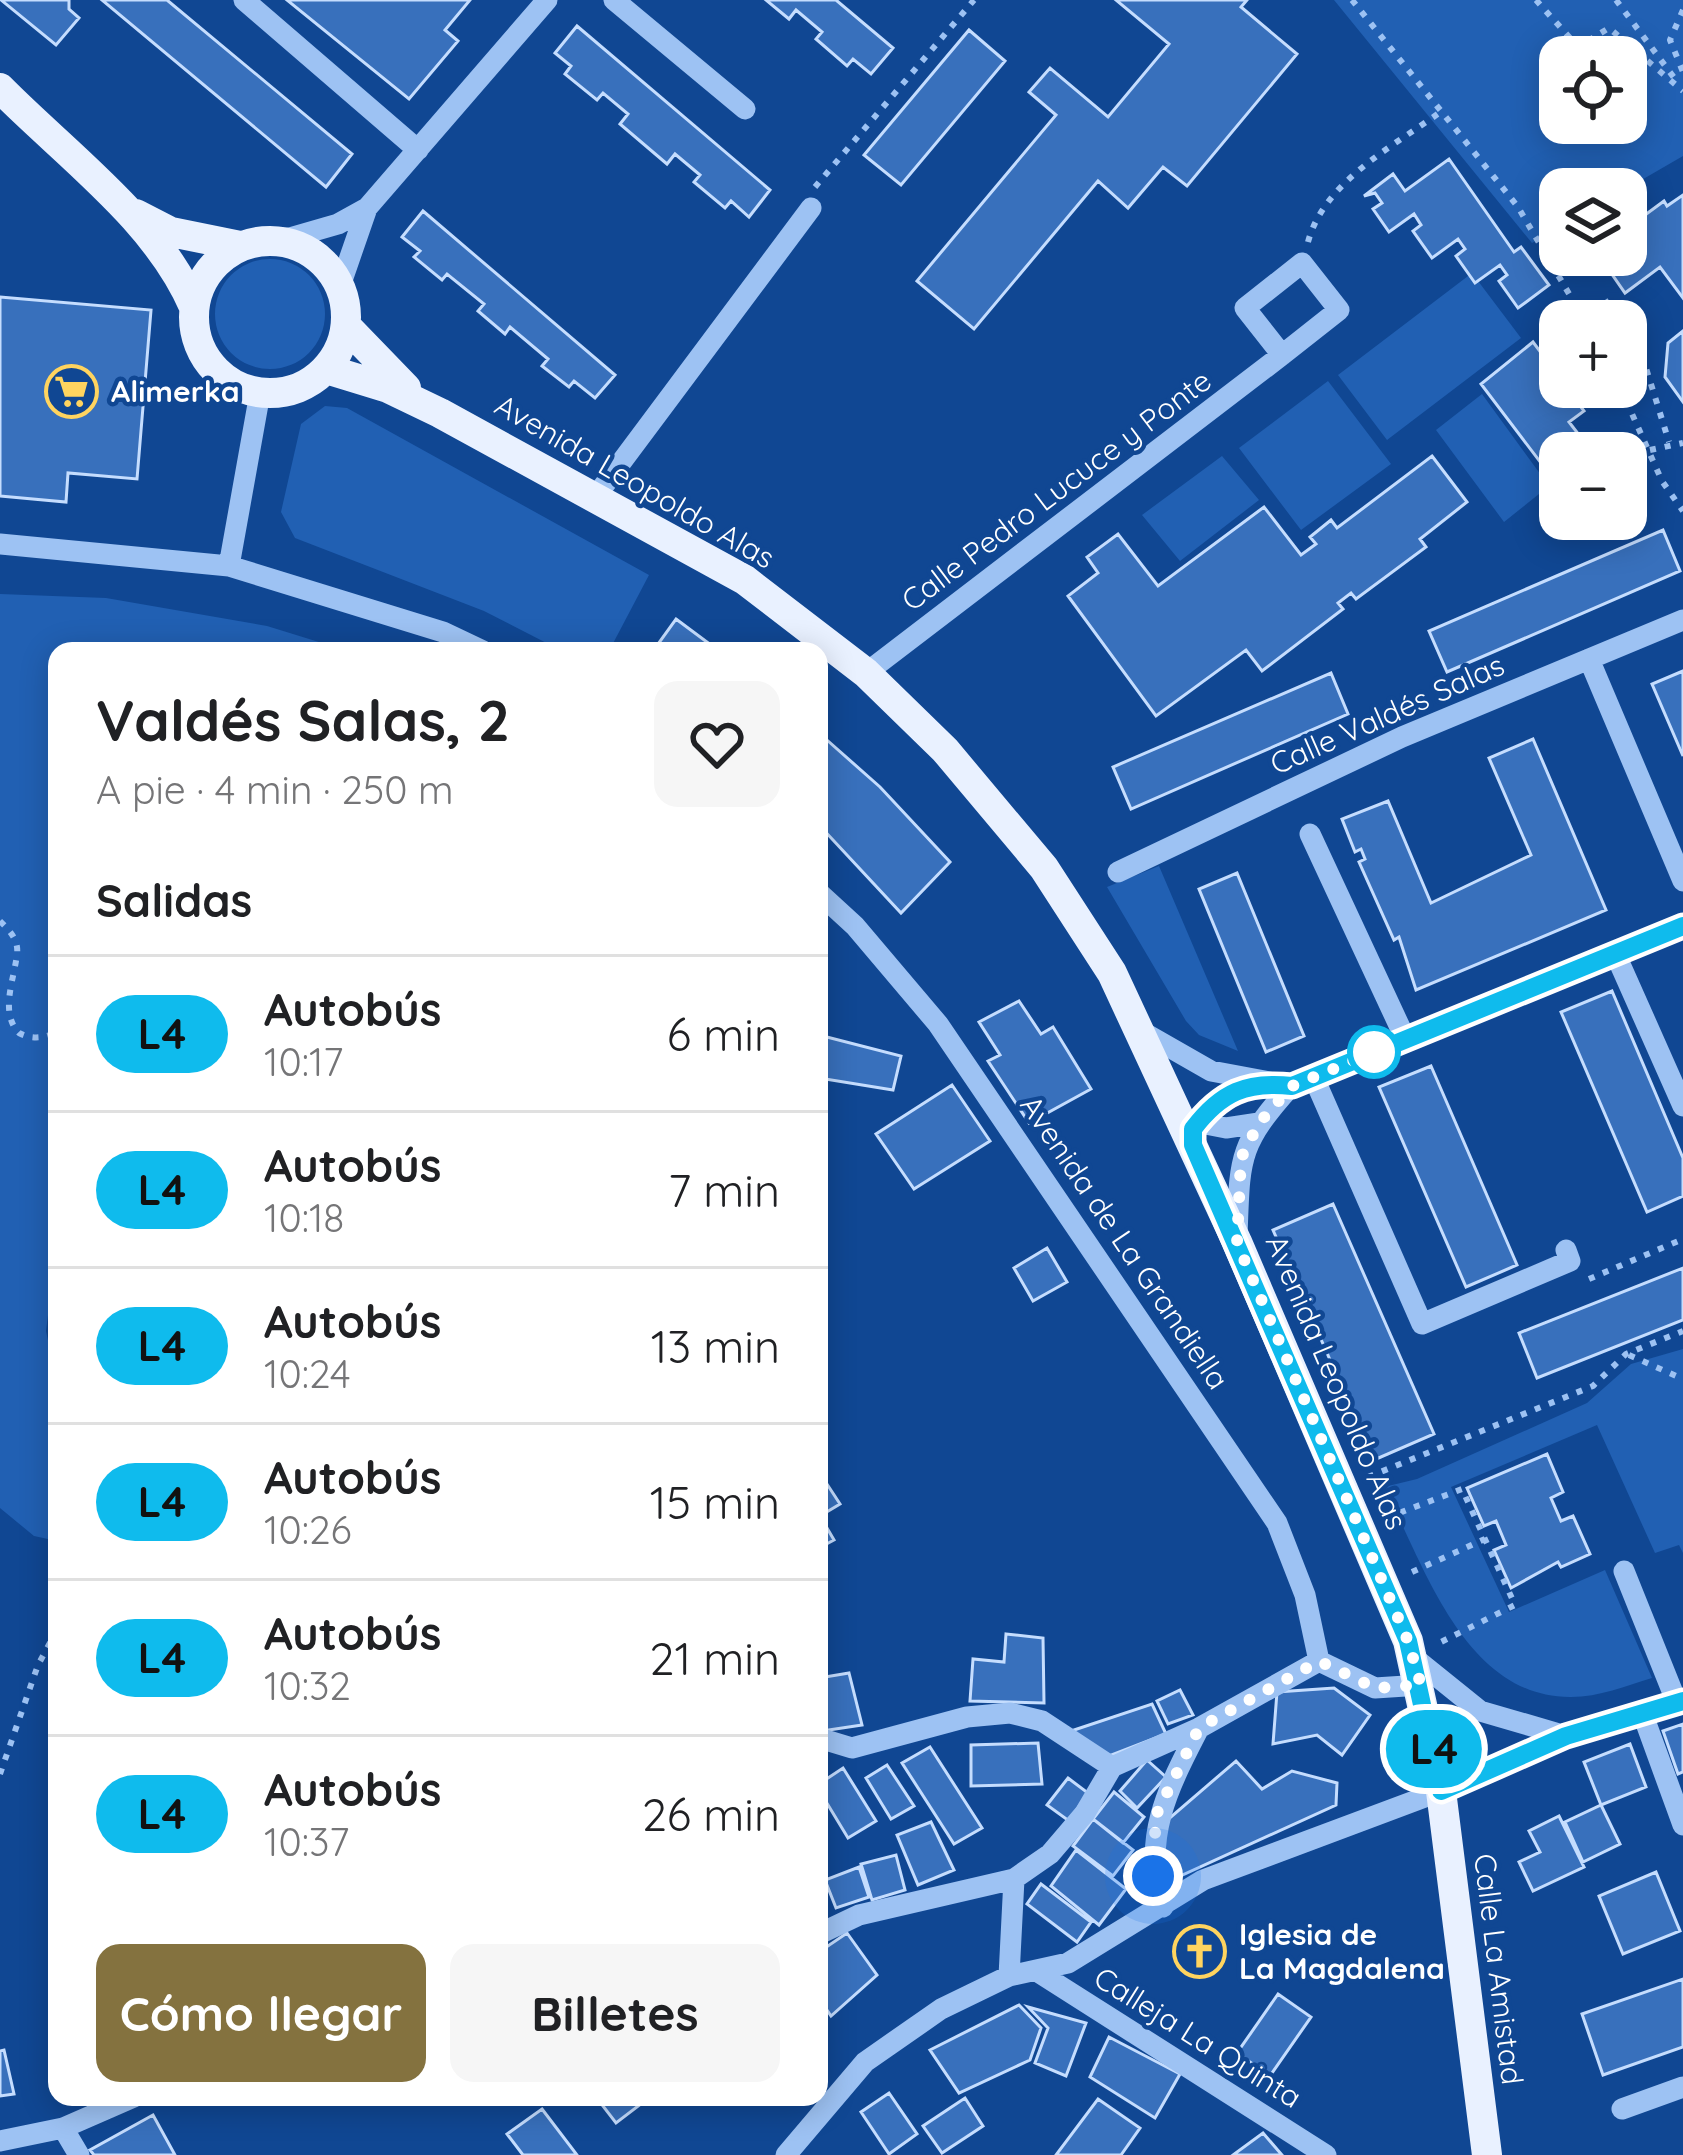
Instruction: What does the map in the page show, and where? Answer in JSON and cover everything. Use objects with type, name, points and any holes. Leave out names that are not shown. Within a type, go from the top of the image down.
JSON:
[{"type":"main road","points":[[0,88],[116,202],[180,274],[194,307],[202,354],[218,373],[260,392],[296,388],[326,369],[346,326],[340,286],[326,265],[304,248],[279,241],[240,246],[171,232],[116,202]]},
{"type":"main road","points":[[194,307],[202,282],[218,261],[240,246]]},
{"type":"main road","name":"Avenida Leopoldo Alas","points":[[346,326],[390,376],[440,413]]},
{"type":"main road","name":"Avenida Leopoldo Alas","points":[[326,369],[388,388],[596,496],[745,580],[826,642]]},
{"type":"main road","name":"Avenida Leopoldo Alas","points":[[828,644],[866,673],[944,750],[1044,868],[1112,974],[1190,1129],[1385,1585],[1417,1671],[1441,1791]]},
{"type":"main road","name":"Calle La Amistad","points":[[1441,1791],[1487,2155]]},
{"type":"street","points":[[244,0],[418,150]]},
{"type":"street","points":[[279,241],[338,224],[367,208],[547,0]]},
{"type":"street","points":[[614,0],[745,110]]},
{"type":"street","points":[[340,286],[367,208]]},
{"type":"street","points":[[596,496],[811,208]]},
{"type":"street","points":[[1282,355],[1245,308],[1302,263]]},
{"type":"street","name":"Calle Pedro Lucuce y Ponte","points":[[866,673],[1339,310],[1302,263]]},
{"type":"street","points":[[230,566],[260,392]]},
{"type":"street","points":[[0,544],[230,566],[464,642]]},
{"type":"street","name":"Calle Valdés Salas","points":[[1118,872],[1402,737],[1683,620]]},
{"type":"street","points":[[1588,658],[1683,881]]},
{"type":"street","points":[[1310,834],[1405,1038]]},
{"type":"street","name":"Avenida de La Grandiella","points":[[828,901],[938,1024],[1277,1523],[1305,1595],[1319,1661]]},
{"type":"street","points":[[1140,1030],[1211,1071],[1292,1086],[1683,926]]},
{"type":"street","points":[[1615,953],[1683,1106]]},
{"type":"street","points":[[1314,1078],[1422,1324],[1570,1262],[1565,1250]]},
{"type":"street","points":[[1190,1129],[1253,1082]]},
{"type":"street","points":[[1237,1243],[1241,1158],[1259,1123],[1292,1086]]},
{"type":"street","points":[[1190,1129],[1259,1123]]},
{"type":"street","points":[[786,2155],[866,2062],[941,2008],[1009,1976],[1068,1963],[1203,1880],[1441,1791],[1566,1736],[1680,1702],[1624,1571]]},
{"type":"street","points":[[828,1930],[859,1915],[1014,1879],[1050,1854],[1084,1813],[1112,1767],[1199,1728],[1319,1661],[1375,1688],[1417,1671],[1480,1712],[1566,1736]]},
{"type":"street","points":[[828,1741],[852,1748],[967,1717],[1010,1714],[1042,1721],[1112,1767]]},
{"type":"street","points":[[1643,1715],[1683,1825]]},
{"type":"street","points":[[1162,1907],[1153,1876],[1156,1815],[1199,1728]]},
{"type":"street","points":[[1009,1976],[1014,1879]]},
{"type":"street","name":"Calleja La Quinta","points":[[1038,1972],[1326,2155]]},
{"type":"street","points":[[1622,2109],[1683,2087]]},
{"type":"street","points":[[0,2141],[63,2128],[113,2106]]},
{"type":"street","points":[[63,2128],[79,2155]]},
{"type":"path","points":[[811,208],[816,179],[974,0]]},
{"type":"path","points":[[1352,0],[1517,207],[1572,300]]},
{"type":"path","points":[[1536,0],[1578,47],[1609,28],[1683,90]]},
{"type":"path","points":[[1616,0],[1683,90]]},
{"type":"path","points":[[1683,10],[1670,40],[1683,72]]},
{"type":"path","points":[[1302,263],[1313,223],[1351,177],[1439,113]]},
{"type":"path","points":[[1647,371],[1669,442]]},
{"type":"path","points":[[1630,408],[1683,511]]},
{"type":"path","points":[[1650,450],[1669,442],[1683,443]]},
{"type":"path","points":[[0,921],[14,937],[18,952],[1,994],[0,1012],[15,1032],[33,1038],[48,1034]]},
{"type":"path","points":[[1343,1488],[1593,1386],[1626,1354],[1683,1331]]},
{"type":"path","points":[[1626,1354],[1683,1379]]},
{"type":"path","points":[[1360,1528],[1462,1489],[1515,1605],[1417,1671]]},
{"type":"path","points":[[1385,1585],[1485,1539]]},
{"type":"path","points":[[0,1774],[48,1647]]},
{"type":"shaded area","points":[[1334,0],[1683,0],[1683,156],[1647,177],[1647,168],[1539,168],[1539,239],[1532,243]]},
{"type":"shaded area","points":[[270,259],[291,263],[309,275],[321,293],[325,314],[321,335],[309,353],[291,365],[270,369],[249,365],[231,353],[219,335],[215,314],[219,293],[231,275],[249,263]]},
{"type":"shaded area","points":[[1472,273],[1521,338],[1387,440],[1338,375]]},
{"type":"shaded area","points":[[1328,381],[1391,464],[1301,530],[1239,448]]},
{"type":"shaded area","points":[[1482,394],[1539,472],[1539,494],[1504,522],[1436,430]]},
{"type":"shaded area","points":[[325,406],[347,408],[649,575],[614,642],[544,642],[484,611],[295,538],[281,512],[301,424]]},
{"type":"shaded area","points":[[1222,456],[1259,500],[1180,561],[1142,515]]},
{"type":"shaded area","points":[[0,594],[106,598],[267,626],[319,642],[48,642],[48,1539],[34,1536],[0,1508]]},
{"type":"shaded area","points":[[1159,866],[1238,1051],[1199,1035],[1186,1021],[1107,887]]},
{"type":"shaded area","points":[[1683,1349],[1683,1553],[1679,1545],[1655,1553],[1597,1425],[1451,1487],[1509,1612],[1605,1570],[1652,1678],[1571,1697],[1534,1691],[1503,1676],[1453,1622],[1384,1487],[1417,1479],[1587,1403],[1631,1364]]},
{"type":"building","points":[[1,0],[69,0],[69,9],[79,18],[56,45]]},
{"type":"building","points":[[102,0],[167,0],[352,154],[326,187]]},
{"type":"building","points":[[287,0],[470,0],[445,30],[458,41],[409,99]]},
{"type":"building","points":[[766,0],[836,0],[893,48],[871,74],[853,59],[847,66],[816,39],[822,32],[796,10],[789,19]]},
{"type":"building","points":[[1116,0],[1247,0],[1241,7],[1297,54],[1187,186],[1163,167],[1128,208],[1098,181],[974,329],[917,281],[1056,115],[1029,92],[1050,68],[1108,117],[1169,44]]},
{"type":"building","points":[[577,26],[770,190],[749,217],[731,201],[725,208],[694,182],[700,175],[675,154],[667,164],[620,124],[628,114],[603,93],[597,100],[565,74],[571,66],[555,53]]},
{"type":"building","points":[[969,30],[1005,61],[901,185],[864,155]]},
{"type":"building","points":[[1449,159],[1514,252],[1521,247],[1549,285],[1518,308],[1499,281],[1507,275],[1500,265],[1475,283],[1456,256],[1465,249],[1458,239],[1432,258],[1413,231],[1421,225],[1414,214],[1389,232],[1373,209],[1382,203],[1375,193],[1364,196],[1393,174],[1405,191]]},
{"type":"building","points":[[1683,195],[1683,298],[1660,267],[1625,293],[1613,276],[1647,276],[1647,214],[1664,201],[1667,206]]},
{"type":"building","points":[[423,211],[615,375],[595,398],[574,381],[569,387],[542,366],[548,359],[510,327],[505,334],[478,311],[484,304],[447,274],[442,280],[414,257],[420,251],[402,237]]},
{"type":"building","name":"Alimerka","points":[[0,297],[151,310],[137,479],[68,473],[66,502],[0,496]]},
{"type":"building","points":[[1683,331],[1683,402],[1665,377],[1668,343]]},
{"type":"building","points":[[1533,342],[1539,350],[1539,408],[1582,408],[1584,411],[1569,422],[1577,432],[1539,432],[1539,460],[1481,384]]},
{"type":"building","points":[[1432,456],[1467,502],[1420,539],[1426,547],[1356,599],[1351,593],[1338,603],[1343,609],[1262,671],[1246,650],[1156,716],[1068,596],[1098,573],[1087,557],[1118,534],[1158,586],[1264,507],[1301,555],[1316,544],[1310,537],[1331,520],[1337,528]]},
{"type":"building","points":[[1663,530],[1680,571],[1447,672],[1429,631]]},
{"type":"building","points":[[676,619],[707,642],[659,642]]},
{"type":"building","points":[[1683,671],[1683,756],[1652,684]]},
{"type":"building","points":[[1331,673],[1348,714],[1131,809],[1113,767]]},
{"type":"building","points":[[1533,739],[1606,910],[1416,990],[1399,937],[1394,940],[1359,862],[1365,859],[1361,849],[1355,852],[1342,819],[1388,801],[1431,903],[1531,855],[1489,758]]},
{"type":"building","points":[[828,741],[880,787],[950,862],[901,913],[828,835]]},
{"type":"building","points":[[1237,873],[1304,1036],[1266,1052],[1199,889]]},
{"type":"building","points":[[1612,991],[1683,1158],[1683,1196],[1647,1212],[1561,1012]]},
{"type":"building","points":[[1019,1001],[1041,1034],[1053,1027],[1091,1089],[1029,1123],[988,1061],[1000,1055],[979,1022]]},
{"type":"building","points":[[828,1037],[901,1056],[893,1090],[828,1079]]},
{"type":"building","points":[[1431,1066],[1517,1265],[1466,1287],[1379,1087]]},
{"type":"building","points":[[952,1085],[990,1141],[914,1189],[876,1134]]},
{"type":"building","points":[[1333,1204],[1434,1434],[1374,1460],[1273,1230]]},
{"type":"building","points":[[1047,1248],[1067,1282],[1033,1301],[1014,1268]]},
{"type":"building","points":[[1683,1268],[1683,1320],[1537,1378],[1519,1333]]},
{"type":"building","points":[[1547,1454],[1563,1492],[1551,1498],[1561,1521],[1573,1516],[1590,1554],[1561,1567],[1558,1562],[1511,1588],[1494,1550],[1506,1545],[1496,1521],[1484,1526],[1467,1488]]},
{"type":"building","points":[[828,1486],[840,1504],[828,1511]]},
{"type":"building","points":[[1006,1634],[1043,1638],[1044,1703],[970,1701],[973,1659],[1004,1662]]},
{"type":"building","points":[[849,1673],[862,1725],[828,1730],[828,1676]]},
{"type":"building","points":[[1334,1688],[1370,1715],[1342,1755],[1317,1735],[1273,1744],[1277,1692]]},
{"type":"building","points":[[1180,1690],[1193,1715],[1168,1724],[1157,1701]]},
{"type":"building","points":[[1152,1704],[1166,1734],[1109,1756],[1071,1731]]},
{"type":"building","points":[[1683,1724],[1683,1772],[1678,1774],[1663,1731]]},
{"type":"building","points":[[1038,1743],[1042,1784],[971,1786],[971,1745]]},
{"type":"building","points":[[1630,1744],[1646,1787],[1601,1805],[1584,1762]]},
{"type":"building","points":[[930,1747],[982,1828],[954,1844],[902,1763]]},
{"type":"building","points":[[1147,1760],[1166,1777],[1137,1808],[1120,1791]]},
{"type":"building","points":[[1236,1761],[1262,1789],[1292,1771],[1337,1783],[1336,1805],[1167,1882],[1158,1828]]},
{"type":"building","points":[[887,1765],[914,1806],[891,1819],[866,1778]]},
{"type":"building","points":[[843,1768],[876,1821],[848,1838],[828,1805],[828,1778]]},
{"type":"building","points":[[1068,1778],[1088,1793],[1069,1821],[1047,1805]]},
{"type":"building","points":[[1114,1792],[1144,1817],[1123,1843],[1093,1819]]},
{"type":"building","points":[[1601,1805],[1620,1844],[1583,1862],[1565,1822]]},
{"type":"building","points":[[1559,1816],[1584,1867],[1533,1891],[1519,1862],[1540,1852],[1529,1831]]},
{"type":"building","points":[[1093,1819],[1133,1850],[1113,1876],[1073,1846]]},
{"type":"building","points":[[931,1822],[954,1870],[918,1885],[897,1835]]},
{"type":"building","points":[[1076,1850],[1126,1889],[1099,1925],[1051,1886]]},
{"type":"building","points":[[896,1855],[905,1890],[872,1900],[861,1864]]},
{"type":"building","points":[[859,1867],[869,1897],[836,1908],[828,1879]]},
{"type":"building","points":[[1656,1872],[1680,1931],[1623,1954],[1599,1896]]},
{"type":"building","points":[[1041,1884],[1091,1922],[1077,1942],[1027,1904]]},
{"type":"building","points":[[847,1933],[877,1975],[831,2016],[828,2012],[828,1946]]},
{"type":"building","points":[[1683,1979],[1683,2047],[1603,2075],[1582,2014]]},
{"type":"building","points":[[1278,1994],[1311,2017],[1270,2076],[1237,2053]]},
{"type":"building","points":[[1019,2005],[1041,2028],[1030,2060],[959,2093],[930,2050]]},
{"type":"building","points":[[1028,2007],[1086,2023],[1066,2076],[1035,2063],[1048,2028]]},
{"type":"building","points":[[1109,2037],[1180,2074],[1155,2118],[1090,2077]]},
{"type":"building","points":[[4,2050],[14,2094],[0,2096],[0,2051]]},
{"type":"building","points":[[889,2093],[917,2134],[889,2154],[861,2112]]},
{"type":"building","points":[[965,2098],[983,2126],[942,2153],[923,2126]]},
{"type":"building","points":[[1098,2099],[1140,2128],[1121,2155],[1056,2155]]},
{"type":"building","points":[[603,2106],[638,2106],[616,2123]]},
{"type":"building","points":[[542,2109],[577,2155],[523,2155],[507,2134]]},
{"type":"building","points":[[153,2115],[175,2155],[94,2155],[90,2150]]},
{"type":"building","points":[[1263,2133],[1282,2155],[1233,2155]]},
{"type":"bus line","name":"L4","points":[[1683,926],[1292,1086],[1253,1082],[1203,1116],[1193,1129],[1193,1145],[1408,1641],[1441,1791],[1566,1736],[1683,1701]]},
{"type":"place","name":"Alimerka","points":[[72,391]]},
{"type":"place","name":"Iglesia de La Magdalena","points":[[1200,1951]]},
{"type":"route","points":[[1153,1876],[1156,1815],[1199,1728],[1319,1661],[1375,1688],[1421,1685],[1408,1641],[1237,1243],[1241,1158],[1259,1123],[1292,1086],[1374,1052]]}]
